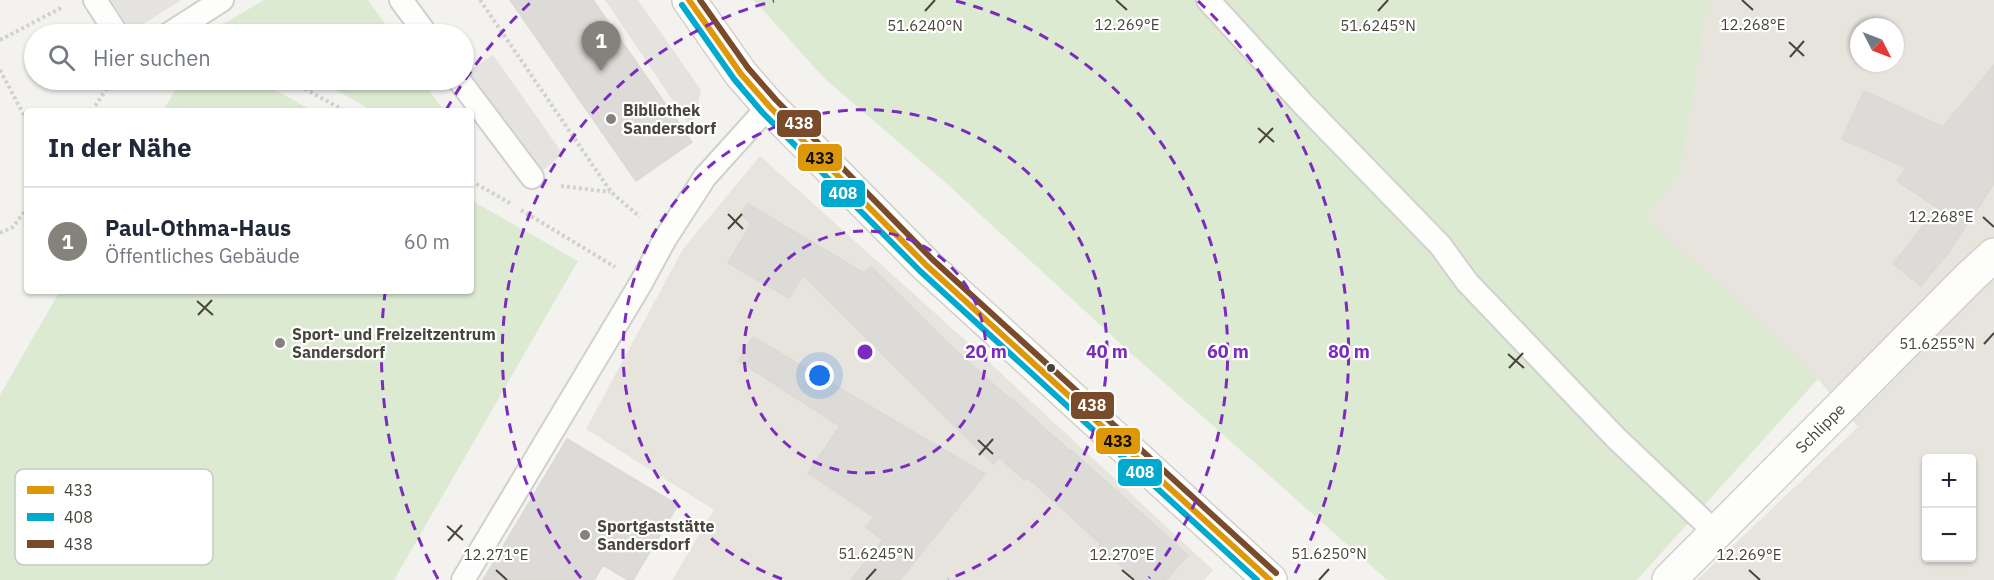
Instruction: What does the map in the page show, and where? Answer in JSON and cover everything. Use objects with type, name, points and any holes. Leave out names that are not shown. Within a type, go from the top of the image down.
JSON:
[{"type":"street","points":[[688,0],[741,74],[769,106],[926,265],[1270,580]]},
{"type":"street","name":"Schlippe","points":[[1669,580],[1982,266]]},
{"type":"lane","points":[[95,0],[111,24]]},
{"type":"lane","points":[[185,24],[222,0]]},
{"type":"lane","points":[[401,0],[419,24]]},
{"type":"lane","points":[[1208,0],[1304,105],[1440,245],[1467,282],[1616,438],[1716,533]]},
{"type":"lane","points":[[467,90],[532,177]]},
{"type":"lane","points":[[463,580],[665,239],[705,177],[769,106]]},
{"type":"path","points":[[480,0],[611,192],[665,239]]},
{"type":"path","points":[[30,24],[66,5]]},
{"type":"path","points":[[0,40],[24,27]]},
{"type":"path","points":[[0,70],[24,115]]},
{"type":"path","points":[[94,108],[106,90]]},
{"type":"path","points":[[307,90],[340,108]]},
{"type":"path","points":[[532,177],[537,183],[611,192]]},
{"type":"path","points":[[474,183],[641,283]]},
{"type":"path","points":[[0,233],[13,227],[24,212]]},
{"type":"shaded area","points":[[111,0],[181,0],[144,24],[126,24]]},
{"type":"shaded area","points":[[605,0],[638,0],[701,90],[692,129]]},
{"type":"shaded area","points":[[1714,0],[1994,0],[1994,580],[1697,580],[1858,427],[1818,379],[1646,219],[1682,167],[1705,18]]},
{"type":"shaded area","points":[[493,55],[563,154],[538,174],[474,81],[474,68]]},
{"type":"shaded area","points":[[760,156],[964,339],[1213,570],[1204,580],[672,580],[714,510],[586,429],[683,249]]},
{"type":"green space","points":[[264,0],[368,0],[385,24],[223,24]]},
{"type":"green space","points":[[754,0],[1714,0],[1705,18],[1682,167],[1646,219],[1717,282],[1818,379],[1637,580],[1387,580],[1124,347],[946,183],[824,78]]},
{"type":"green space","points":[[175,90],[275,90],[308,108],[165,108]]},
{"type":"green space","points":[[336,90],[429,90],[442,108],[368,108]]},
{"type":"green space","name":"Sport- und Freizeitzentrum Sandersdorf","points":[[474,202],[578,261],[394,580],[0,580],[0,395],[58,294],[474,294]]},
{"type":"building","points":[[510,0],[593,0],[692,142],[636,181]]},
{"type":"building","points":[[1994,65],[1994,184],[1948,253],[1921,286],[1893,264],[1938,208],[1897,181],[1906,168],[1842,139],[1864,91],[1943,127]]},
{"type":"building","points":[[748,204],[864,273],[871,267],[952,347],[1188,555],[1166,580],[1137,580],[1027,477],[1024,480],[999,457],[993,464],[803,275],[789,298],[728,263],[751,224],[740,214]]},
{"type":"building","points":[[753,337],[985,474],[900,580],[851,580],[883,540],[866,527],[874,517],[808,473],[840,426],[739,361]]},
{"type":"building","name":"Sportgaststätte Sandersdorf","points":[[567,439],[678,505],[633,580],[628,580],[603,565],[594,580],[483,580]]},
{"type":"transit line","name":"433","points":[[689,0],[741,74],[769,106],[926,265],[1270,580]]},
{"type":"transit line","name":"438","points":[[700,0],[748,68],[776,100],[932,259],[1276,573]]},
{"type":"transit line","name":"408","points":[[682,5],[734,79],[762,112],[920,271],[1257,580]]},
{"type":"place","name":"Paul-Othma-Haus","points":[[601,71]]},
{"type":"place","name":"Bibliothek Sandersdorf","points":[[611,119]]},
{"type":"place","name":"Sport- und Freizeitzentrum Sandersdorf","points":[[280,343]]},
{"type":"place","name":"Sportgaststätte Sandersdorf","points":[[585,535]]}]
